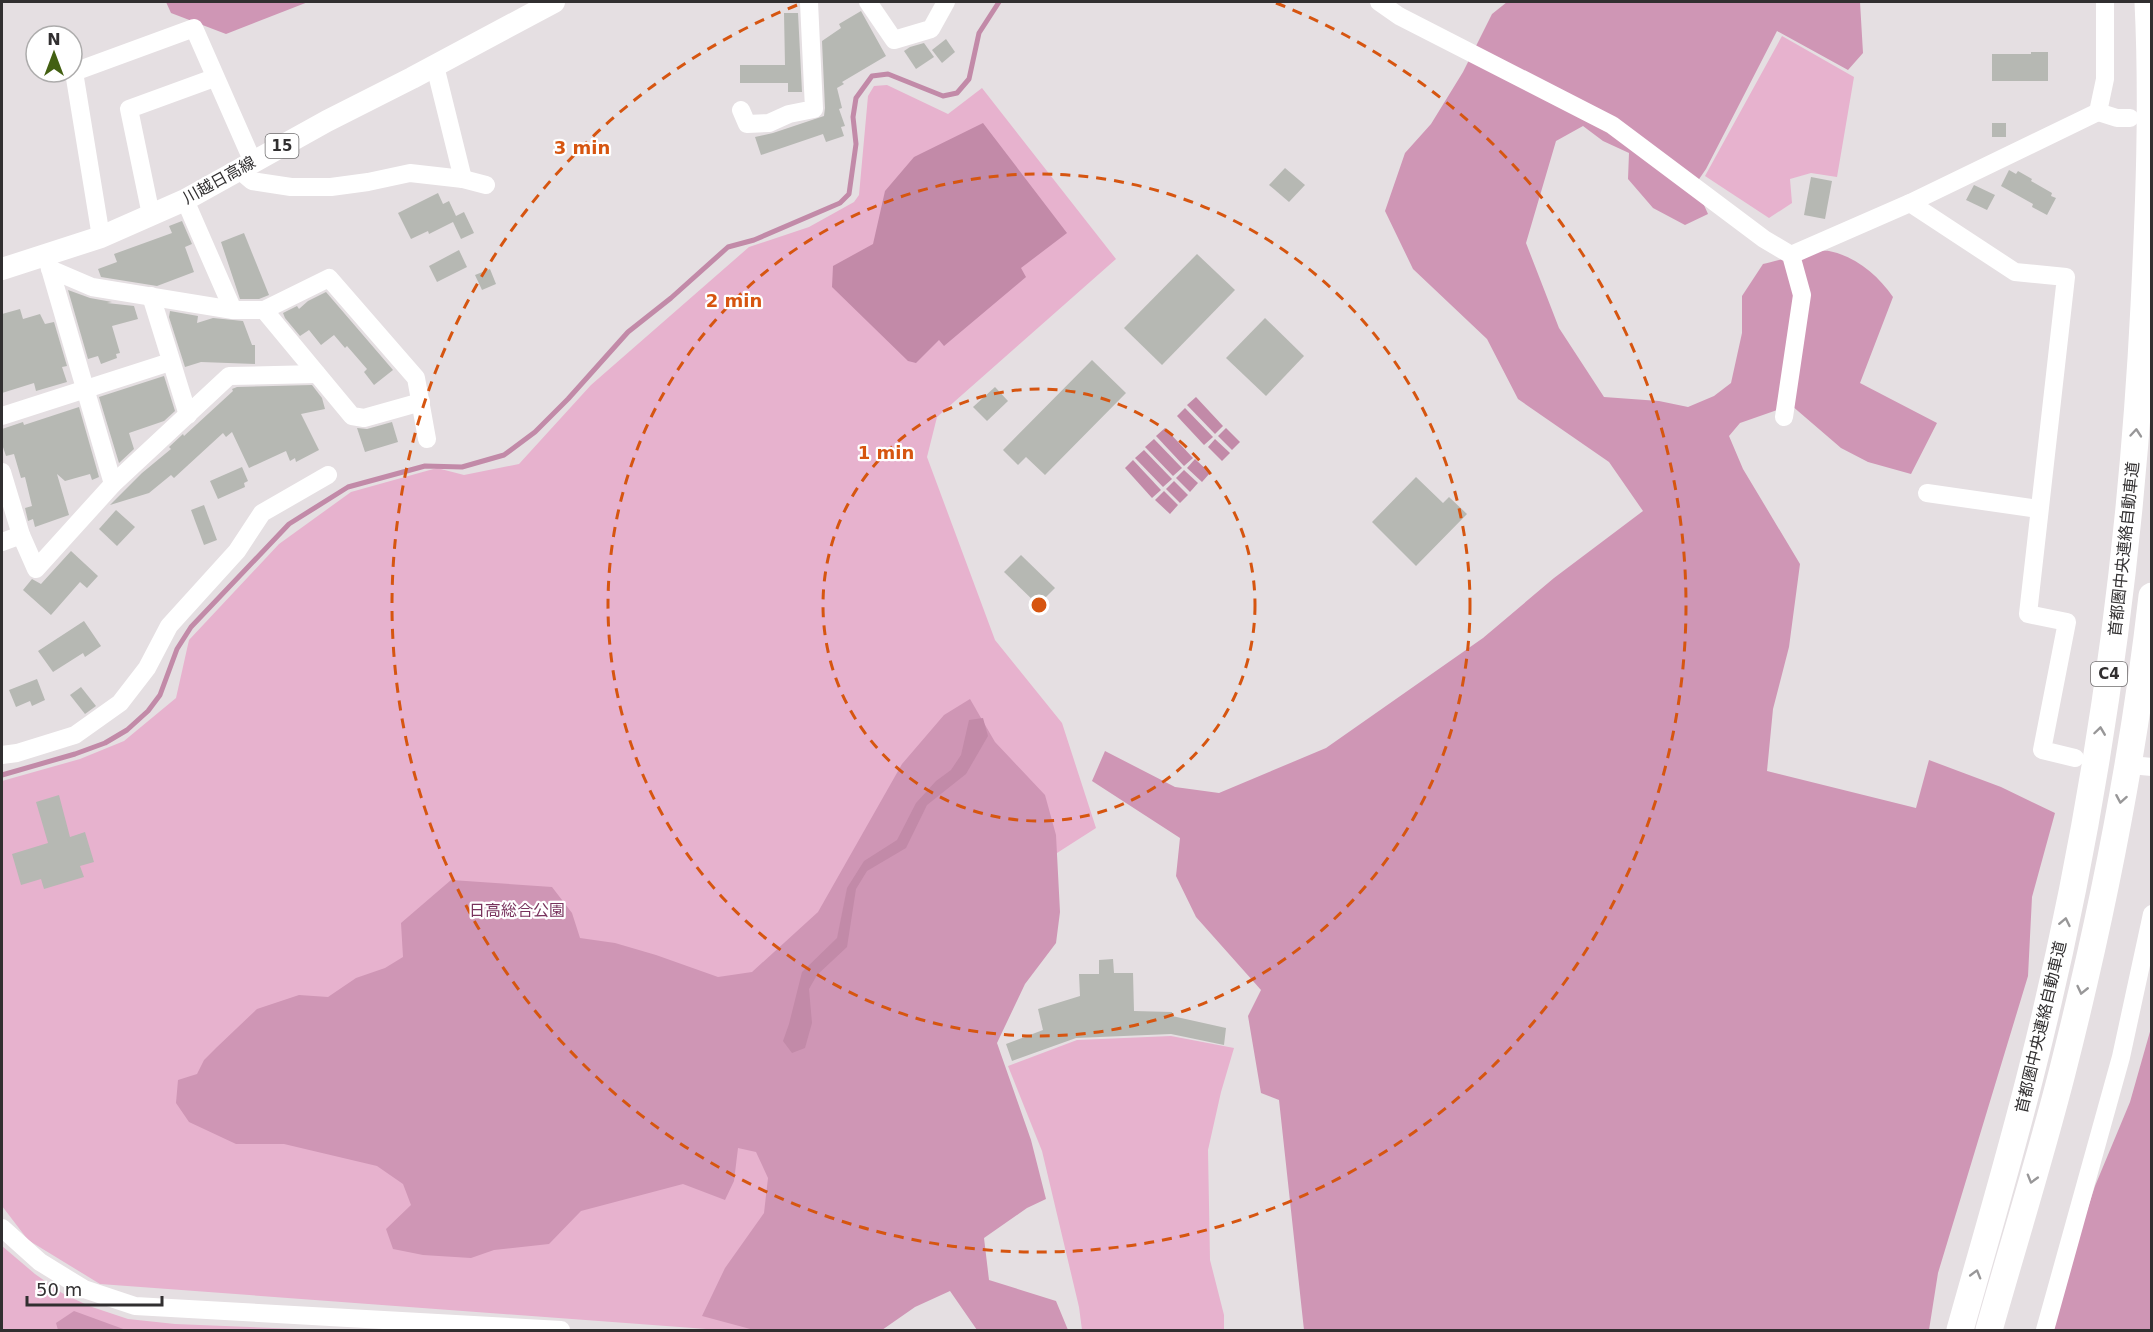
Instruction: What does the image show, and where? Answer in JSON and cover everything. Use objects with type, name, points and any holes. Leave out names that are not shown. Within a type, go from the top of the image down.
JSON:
[{"type":"highway","name":"首都圏中央連絡自動車道","points":[[1960,1330],[2033,1068],[2091,796],[2112,652],[2128,529],[2141,367],[2149,218],[2148,2]]},
{"type":"highway","name":"首都圏中央連絡自動車道","points":[[1989,1330],[2062,1074],[2094,938],[2145,658],[2151,596]]},
{"type":"main road","name":"川越日高線","points":[[2,269],[48,262],[185,200],[554,2]]},
{"type":"street","points":[[741,110],[747,124],[769,123],[789,114],[814,110],[809,2]]},
{"type":"street","points":[[868,2],[894,40],[931,29],[946,2]]},
{"type":"street","points":[[1379,2],[1399,16],[1612,125],[1764,239],[1791,255],[1802,295],[1784,417]]},
{"type":"street","points":[[2098,112],[2105,79],[2105,2]]},
{"type":"street","points":[[101,237],[74,72],[194,28],[252,181],[291,187],[331,187],[410,174],[463,179],[486,185]]},
{"type":"street","points":[[435,66],[463,179]]},
{"type":"street","points":[[151,215],[129,110],[214,78]]},
{"type":"street","points":[[1791,255],[1910,202],[2098,112],[2117,118],[2130,118]]},
{"type":"street","points":[[185,200],[233,310]]},
{"type":"street","points":[[1910,202],[2015,272],[2066,277],[2038,509],[2028,614],[2067,622],[2042,750],[2075,758]]},
{"type":"street","points":[[48,262],[92,287],[233,310],[264,310],[329,278],[416,378],[427,439]]},
{"type":"street","points":[[48,262],[113,484]]},
{"type":"street","points":[[151,296],[188,415]]},
{"type":"street","points":[[264,310],[352,416],[364,418],[421,402]]},
{"type":"street","points":[[2,416],[170,362]]},
{"type":"street","points":[[2,472],[21,535],[36,569],[113,484],[229,376],[317,374]]},
{"type":"street","points":[[2,755],[17,753],[75,735],[120,703],[147,668],[169,626],[237,551],[262,513],[327,475]]},
{"type":"street","points":[[1926,493],[2038,509]]},
{"type":"street","points":[[2,542],[21,535]]},
{"type":"street","points":[[2045,1330],[2121,1057],[2151,914]]},
{"type":"street","points":[[2,1228],[40,1262],[84,1289],[135,1306],[561,1330]]},
{"type":"green space","points":[[166,2],[308,2],[226,34],[171,13]]},
{"type":"green space","points":[[1507,2],[1860,2],[1863,53],[1848,70],[1777,31],[1706,169],[1695,185],[1708,214],[1685,225],[1653,208],[1628,179],[1629,153],[1603,141],[1583,126],[1556,141],[1526,243],[1559,328],[1604,397],[1659,401],[1688,407],[1714,396],[1731,383],[1742,333],[1742,296],[1763,264],[1807,253],[1829,251],[1857,262],[1880,281],[1893,297],[1860,383],[1937,423],[1911,474],[1868,462],[1841,448],[1791,405],[1740,423],[1729,436],[1743,469],[1800,564],[1789,647],[1773,709],[1767,771],[1916,808],[1929,760],[2001,787],[2055,813],[2032,897],[2028,976],[1938,1273],[1929,1330],[1304,1330],[1279,1100],[1261,1093],[1248,1016],[1261,990],[1196,917],[1176,876],[1180,838],[1092,781],[1105,751],[1175,787],[1219,793],[1326,748],[1483,638],[1554,578],[1643,511],[1609,462],[1518,399],[1487,339],[1413,269],[1385,211],[1405,153],[1431,124],[1463,72],[1492,14]]},
{"type":"green space","points":[[1782,36],[1854,77],[1837,177],[1811,173],[1790,179],[1792,203],[1769,218],[1705,176]]},
{"type":"green space","name":"日高総合公園","points":[[887,85],[948,114],[982,88],[1116,259],[937,417],[927,457],[995,640],[1062,723],[1096,828],[932,933],[766,1330],[720,1330],[100,1284],[28,1240],[2,1206],[2,781],[80,759],[124,741],[176,698],[189,640],[279,544],[351,492],[437,468],[464,475],[519,464],[591,385],[749,247],[809,227],[854,202],[859,195],[868,96],[874,86]]},
{"type":"green space","points":[[970,699],[995,742],[1045,795],[1056,835],[1060,912],[1056,943],[1025,984],[997,1043],[1031,1140],[1046,1199],[1027,1208],[984,1238],[989,1280],[1056,1301],[1068,1330],[977,1330],[950,1291],[915,1307],[882,1330],[754,1330],[702,1316],[725,1268],[764,1213],[768,1178],[756,1152],[738,1148],[734,1181],[725,1200],[683,1184],[581,1211],[549,1244],[494,1250],[471,1258],[423,1255],[393,1249],[386,1229],[411,1205],[403,1184],[377,1166],[284,1144],[236,1144],[189,1122],[176,1103],[178,1080],[197,1074],[204,1060],[257,1009],[299,995],[328,997],[356,978],[385,968],[403,957],[401,923],[451,880],[552,887],[572,913],[580,938],[615,943],[718,977],[752,972],[818,912],[902,764],[944,715]]},
{"type":"green space","points":[[2151,1028],[2151,1330],[2052,1330],[2058,1300],[2095,1186],[2130,1102]]},
{"type":"green space","points":[[1171,1036],[1234,1048],[1208,1150],[1210,1260],[1224,1315],[1224,1330],[1082,1330],[1079,1307],[1042,1151],[1008,1066],[1077,1040]]},
{"type":"green space","points":[[2,1246],[62,1293],[89,1306],[128,1319],[175,1324],[322,1330],[2,1330]]},
{"type":"green space","points":[[74,1311],[126,1330],[58,1330],[56,1323]]},
{"type":"shaded area","points":[[983,123],[1067,233],[1021,268],[1026,277],[944,346],[939,340],[916,363],[908,361],[832,287],[833,266],[873,244],[885,191],[914,157]]},
{"type":"shaded area","points":[[1196,397],[1223,426],[1215,434],[1187,405]]},
{"type":"shaded area","points":[[1185,408],[1213,437],[1204,445],[1177,416]]},
{"type":"shaded area","points":[[1165,428],[1193,458],[1184,466],[1156,436]]},
{"type":"shaded area","points":[[1226,428],[1240,442],[1232,450],[1218,436]]},
{"type":"shaded area","points":[[1154,439],[1182,468],[1173,476],[1145,447]]},
{"type":"shaded area","points":[[1215,439],[1230,453],[1222,461],[1208,447]]},
{"type":"shaded area","points":[[1144,450],[1172,479],[1163,487],[1135,458]]},
{"type":"shaded area","points":[[1195,459],[1210,473],[1202,482],[1187,468]]},
{"type":"shaded area","points":[[1133,460],[1161,490],[1152,498],[1125,468]]},
{"type":"shaded area","points":[[1184,470],[1198,483],[1190,492],[1176,478]]},
{"type":"shaded area","points":[[1174,481],[1188,495],[1180,503],[1166,489]]},
{"type":"shaded area","points":[[1164,491],[1178,505],[1170,514],[1155,500]]},
{"type":"shaded area","points":[[983,718],[988,736],[966,774],[927,805],[906,848],[867,871],[856,889],[847,947],[817,975],[809,989],[812,1023],[805,1048],[792,1053],[783,1041],[802,972],[837,938],[847,888],[864,861],[897,840],[916,803],[936,781],[951,770],[961,755],[969,720]]},
{"type":"building","points":[[861,11],[886,56],[842,82],[844,84],[837,88],[842,108],[839,109],[845,126],[841,127],[844,136],[826,142],[823,134],[761,155],[755,137],[824,116],[822,41],[841,28],[839,24]]},
{"type":"building","points":[[784,13],[798,13],[802,92],[788,92],[788,83],[740,83],[740,65],[785,65]]},
{"type":"building","points":[[946,39],[955,52],[942,63],[932,50]]},
{"type":"building","points":[[924,43],[934,57],[916,69],[904,51]]},
{"type":"building","points":[[2031,52],[2048,52],[2048,81],[1992,81],[1992,54],[2031,54]]},
{"type":"building","points":[[1992,123],[2006,123],[2006,137],[1992,137]]},
{"type":"building","points":[[1285,168],[1305,185],[1289,202],[1269,185]]},
{"type":"building","points":[[2009,170],[2016,174],[2018,171],[2052,193],[2051,196],[2056,198],[2047,215],[2032,207],[2033,204],[2001,186]]},
{"type":"building","points":[[1811,177],[1832,181],[1825,219],[1804,215]]},
{"type":"building","points":[[1974,185],[1995,195],[1987,210],[1966,200]]},
{"type":"building","points":[[438,193],[443,204],[449,201],[456,216],[464,212],[474,233],[461,239],[453,222],[429,234],[428,231],[411,239],[398,213]]},
{"type":"building","points":[[182,221],[192,244],[185,247],[194,272],[157,286],[101,277],[98,269],[117,262],[114,254],[172,233],[169,226]]},
{"type":"building","points":[[244,233],[269,295],[259,299],[240,299],[221,242]]},
{"type":"building","points":[[459,250],[467,267],[437,282],[429,266]]},
{"type":"building","points":[[1197,254],[1235,290],[1162,365],[1124,328]]},
{"type":"building","points":[[490,269],[496,284],[482,290],[475,275]]},
{"type":"building","points":[[68,290],[90,298],[112,302],[107,303],[134,306],[138,319],[112,326],[120,353],[116,354],[117,358],[101,364],[98,356],[88,359]]},
{"type":"building","points":[[326,292],[393,370],[374,385],[364,372],[367,369],[334,335],[321,345],[309,330],[300,336],[285,318],[283,313],[297,306],[299,309],[308,301]]},
{"type":"building","points":[[20,309],[23,319],[40,314],[45,324],[54,322],[67,366],[62,367],[67,382],[36,391],[34,383],[2,393],[2,314]]},
{"type":"building","points":[[170,311],[198,316],[197,323],[213,318],[243,321],[252,345],[255,345],[255,364],[201,362],[185,367],[169,317]]},
{"type":"building","points":[[1265,318],[1304,356],[1266,396],[1226,358]]},
{"type":"building","points":[[1092,360],[1126,393],[1045,475],[1026,457],[1018,465],[1003,450]]},
{"type":"building","points":[[164,376],[175,411],[164,421],[129,433],[134,449],[119,463],[99,397]]},
{"type":"building","points":[[312,385],[322,398],[325,409],[301,414],[319,450],[296,462],[295,458],[290,461],[286,451],[249,468],[232,432],[226,437],[223,433],[174,478],[171,475],[149,493],[110,505],[142,473],[171,449],[169,447],[183,434],[184,436],[233,391],[232,389]]},
{"type":"building","points":[[995,387],[1008,401],[987,421],[973,407]]},
{"type":"building","points":[[79,407],[99,477],[92,480],[90,474],[65,481],[57,474],[69,515],[35,527],[33,519],[28,521],[25,508],[32,506],[25,477],[21,478],[14,454],[6,456],[2,444],[2,429],[23,422],[24,425]]},
{"type":"building","points":[[392,422],[398,442],[365,452],[357,428],[367,429]]},
{"type":"building","points":[[242,467],[248,481],[244,483],[245,487],[218,499],[210,481]]},
{"type":"building","points":[[1416,477],[1443,503],[1449,497],[1467,514],[1416,566],[1372,522]]},
{"type":"building","points":[[204,505],[217,540],[204,545],[191,510]]},
{"type":"building","points":[[116,510],[135,527],[117,546],[99,529]]},
{"type":"building","points":[[71,551],[98,576],[87,588],[80,582],[51,615],[23,590],[32,579],[41,584]]},
{"type":"building","points":[[1021,555],[1055,588],[1038,605],[1004,572]]},
{"type":"building","points":[[84,621],[101,646],[85,657],[83,653],[53,672],[38,651]]},
{"type":"building","points":[[37,679],[45,700],[32,706],[30,701],[16,707],[9,690]]},
{"type":"building","points":[[81,687],[96,706],[85,714],[70,695]]},
{"type":"building","points":[[59,795],[70,837],[85,832],[94,862],[80,866],[84,877],[44,889],[41,879],[21,885],[12,854],[48,843],[36,802]]},
{"type":"building","points":[[1113,959],[1114,973],[1133,973],[1134,1011],[1172,1012],[1172,1016],[1226,1028],[1224,1045],[1171,1034],[1076,1038],[1012,1061],[1006,1044],[1043,1030],[1038,1009],[1080,996],[1079,974],[1099,974],[1099,960]]},
{"type":"waterway","points":[[2,775],[75,754],[105,743],[127,730],[148,711],[160,695],[177,649],[191,627],[289,524],[348,487],[425,466],[462,467],[504,455],[535,432],[628,332],[671,298],[728,247],[754,240],[840,203],[849,194],[856,144],[853,117],[856,98],[872,76],[888,74],[943,96],[957,93],[969,79],[979,33],[999,2]]}]
